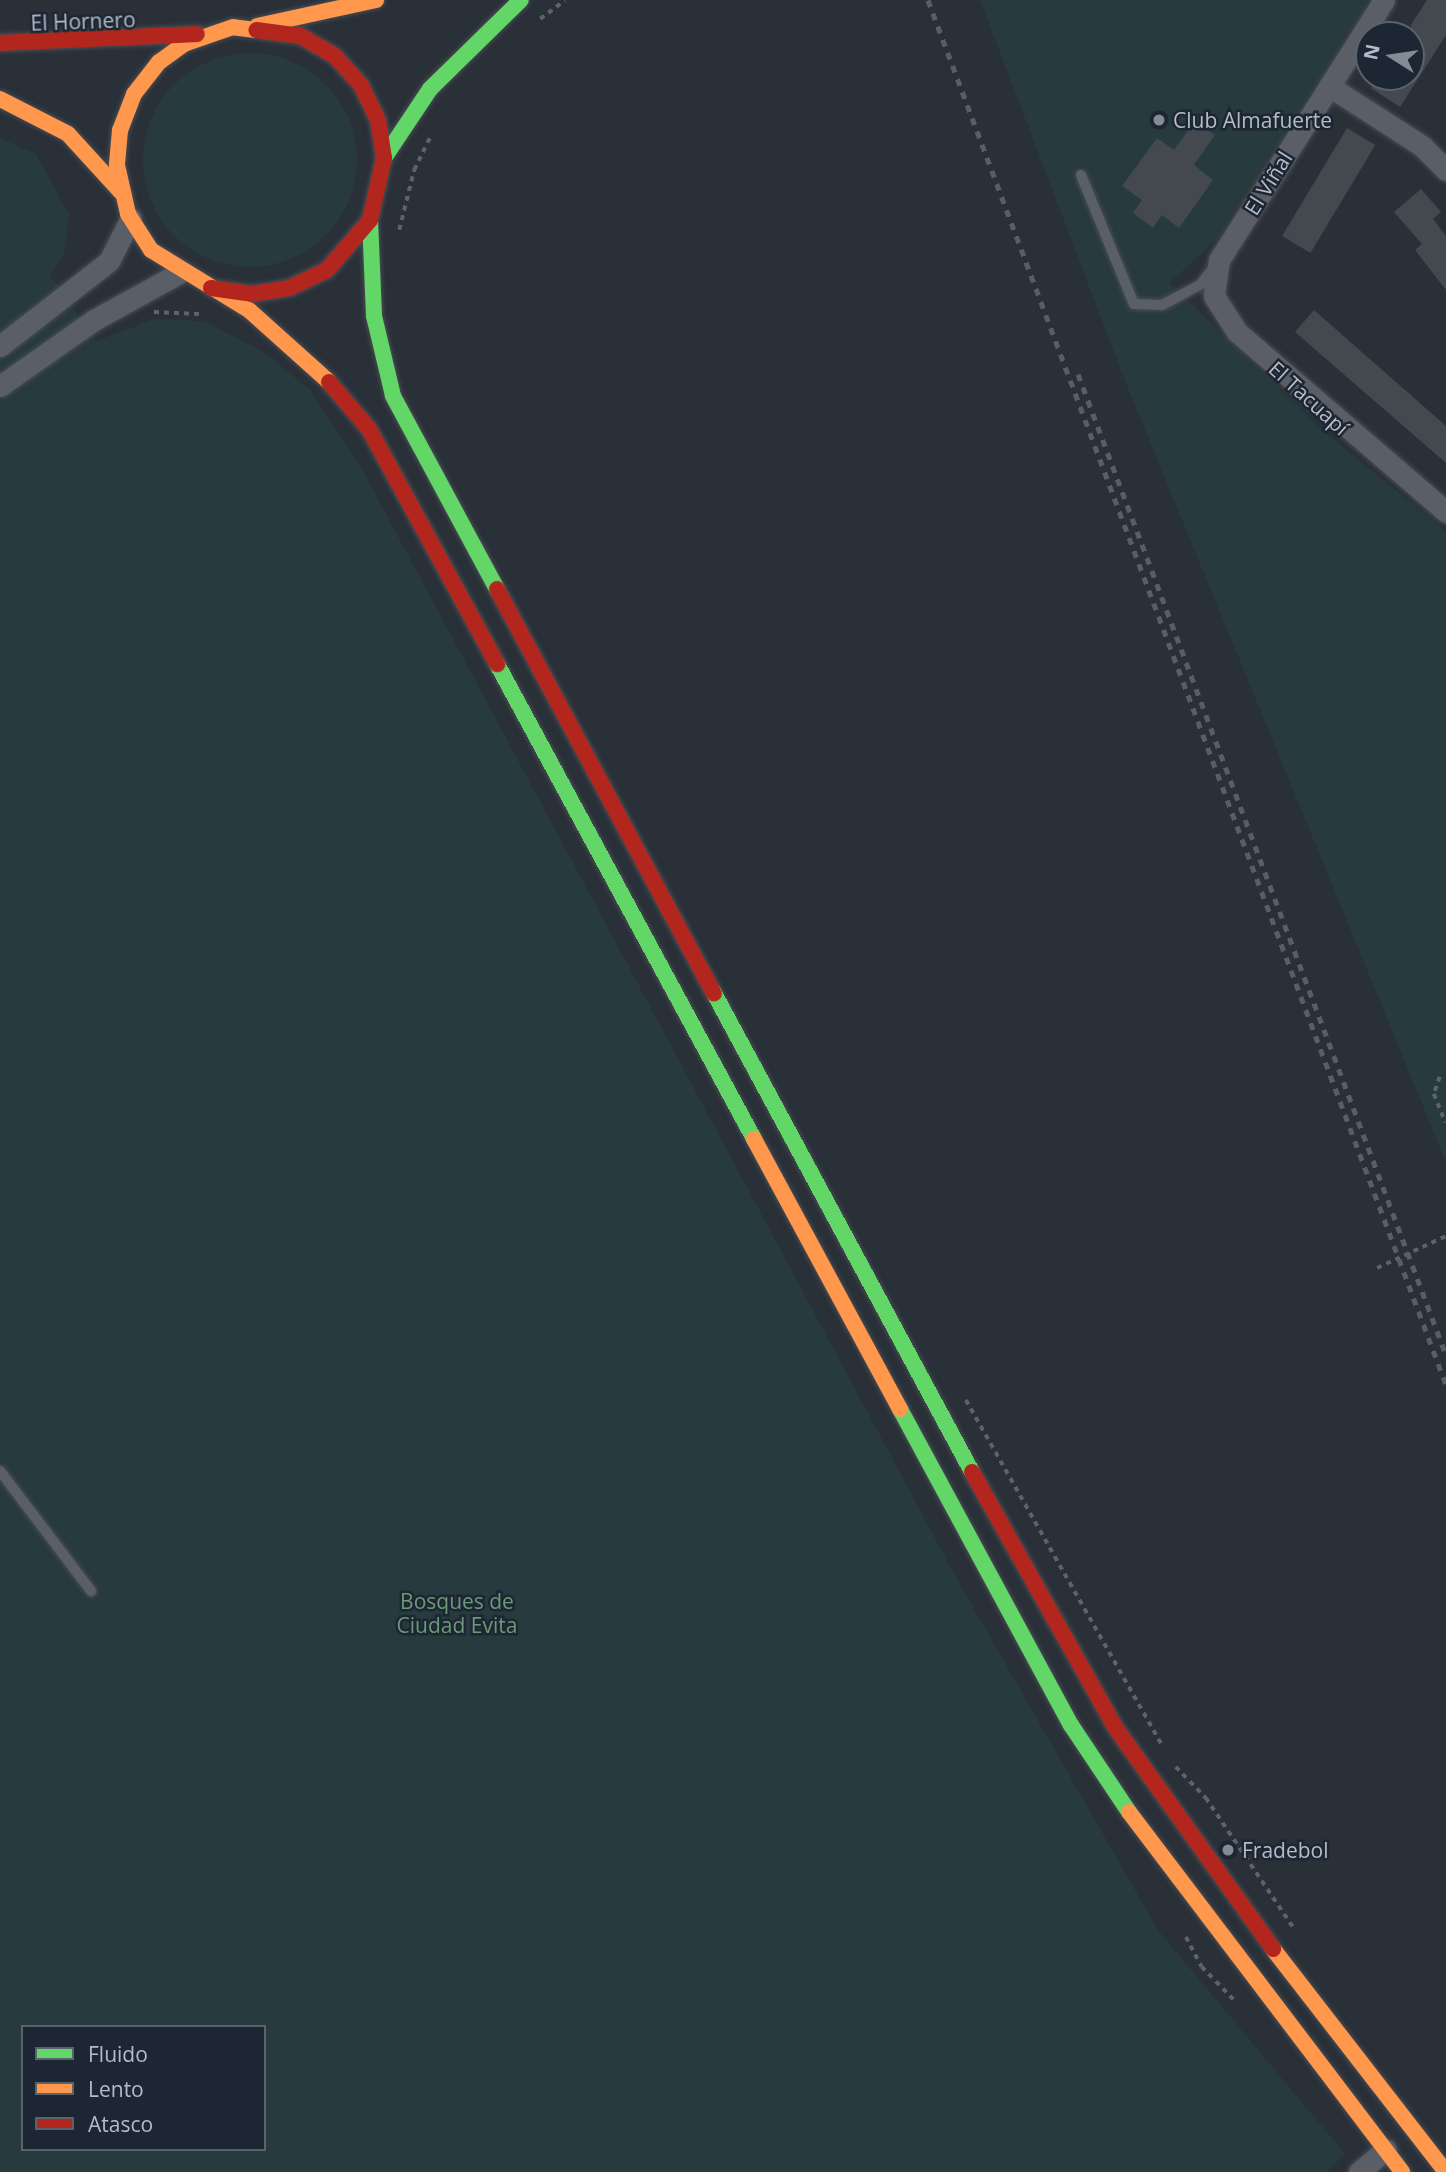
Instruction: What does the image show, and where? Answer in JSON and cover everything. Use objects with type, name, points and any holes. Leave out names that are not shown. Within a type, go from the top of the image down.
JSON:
[{"type":"main road","name":"El Hornero","points":[[0,43],[210,33],[257,26],[376,0]]},
{"type":"main road","points":[[521,0],[430,89],[384,158],[370,220],[374,316],[398,407],[1038,1595],[1117,1730],[1209,1866],[1446,2172]]},
{"type":"main road","points":[[257,26],[301,36],[335,56],[361,85],[378,120],[384,158]]},
{"type":"main road","points":[[210,33],[159,62],[134,94],[120,130],[121,192],[131,218],[151,250],[179,273],[211,288],[307,356],[369,429],[1071,1725],[1153,1847],[1402,2172]]},
{"type":"main road","points":[[0,99],[68,134],[121,192]]},
{"type":"main road","points":[[211,288],[252,294],[289,289],[327,270],[370,220]]},
{"type":"street","name":"El Viñal","points":[[1219,260],[1384,0]]},
{"type":"street","points":[[1329,86],[1422,146],[1446,170]]},
{"type":"street","points":[[0,346],[109,261],[131,218]]},
{"type":"street","name":"El Tacuapí","points":[[1219,260],[1214,296],[1221,315],[1334,421],[1446,512]]},
{"type":"street","points":[[0,386],[94,320],[179,273]]},
{"type":"street","points":[[1359,2172],[1385,2149]]},
{"type":"lane","points":[[1081,175],[1134,304],[1147,308],[1180,296],[1219,260]]},
{"type":"lane","points":[[0,1471],[91,1591]]},
{"type":"path","points":[[535,22],[565,0]]},
{"type":"path","points":[[397,236],[414,170],[437,125]]},
{"type":"path","points":[[1440,1077],[1434,1094],[1446,1123]]},
{"type":"path","points":[[1377,1268],[1446,1236]]},
{"type":"path","points":[[959,1387],[1166,1752]]},
{"type":"path","points":[[1173,1764],[1206,1798],[1298,1936]]},
{"type":"green space","points":[[980,0],[1369,0],[1217,239],[1169,283],[1326,433],[1446,531],[1446,1162],[1127,386]]},
{"type":"green space","points":[[250,53],[271,55],[291,62],[309,71],[325,85],[339,101],[348,119],[355,139],[355,181],[348,201],[339,219],[325,235],[309,249],[291,258],[271,265],[250,267],[229,265],[209,258],[191,249],[175,235],[161,219],[152,201],[145,181],[143,160],[145,139],[152,119],[161,101],[175,85],[191,71],[209,62],[229,55]]},
{"type":"green space","name":"Bosques de Ciudad Evita","points":[[0,138],[36,154],[69,214],[64,253],[50,275],[96,341],[155,319],[204,321],[262,351],[310,390],[362,469],[958,1581],[1158,1930],[1345,2154],[1327,2172],[0,2172]]},
{"type":"building","points":[[1427,0],[1446,0],[1446,35],[1425,68],[1425,21],[1414,21]]},
{"type":"building","points":[[1376,91],[1410,91],[1400,107]]},
{"type":"building","points":[[1195,121],[1215,135],[1194,165],[1213,180],[1179,228],[1162,215],[1153,228],[1133,213],[1142,200],[1122,186],[1157,138],[1174,150]]},
{"type":"building","points":[[1347,128],[1375,145],[1310,253],[1282,236]]},
{"type":"building","points":[[1421,189],[1441,212],[1433,219],[1446,236],[1446,290],[1415,250],[1422,244],[1394,212]]},
{"type":"building","points":[[1314,310],[1446,426],[1446,463],[1295,332]]},
{"type":"railway","points":[[928,0],[1446,1385]]},
{"type":"railway","points":[[1078,374],[1446,1355]]},
{"type":"traffic: fast","points":[[384,158],[430,89],[521,0]]},
{"type":"traffic: fast","points":[[370,220],[374,316],[393,396],[497,589]]},
{"type":"traffic: fast","points":[[497,664],[754,1139]]},
{"type":"traffic: fast","points":[[714,993],[972,1472]]},
{"type":"traffic: fast","points":[[900,1409],[1071,1725],[1129,1812]]},
{"type":"traffic: slow","points":[[257,26],[376,0]]},
{"type":"traffic: slow","points":[[256,30],[233,27],[184,44],[159,62],[134,94],[120,130],[117,165],[128,214],[151,250],[250,311],[329,382]]},
{"type":"traffic: slow","points":[[0,99],[68,134],[121,192]]},
{"type":"traffic: slow","points":[[754,1139],[900,1409]]},
{"type":"traffic: slow","points":[[1129,1812],[1402,2172]]},
{"type":"traffic: slow","points":[[1273,1949],[1446,2172]]},
{"type":"traffic: jam","points":[[211,288],[252,294],[289,288],[327,270],[370,220],[384,158],[378,120],[361,85],[335,56],[301,36],[256,30]]},
{"type":"traffic: jam","points":[[0,43],[197,34]]},
{"type":"traffic: jam","points":[[329,382],[369,429],[497,664]]},
{"type":"traffic: jam","points":[[497,589],[714,993]]},
{"type":"traffic: jam","points":[[972,1472],[1117,1730],[1273,1949]]},
{"type":"place","name":"Club Almafuerte","points":[[1159,120]]},
{"type":"place","name":"Fradebol","points":[[1228,1850]]}]
